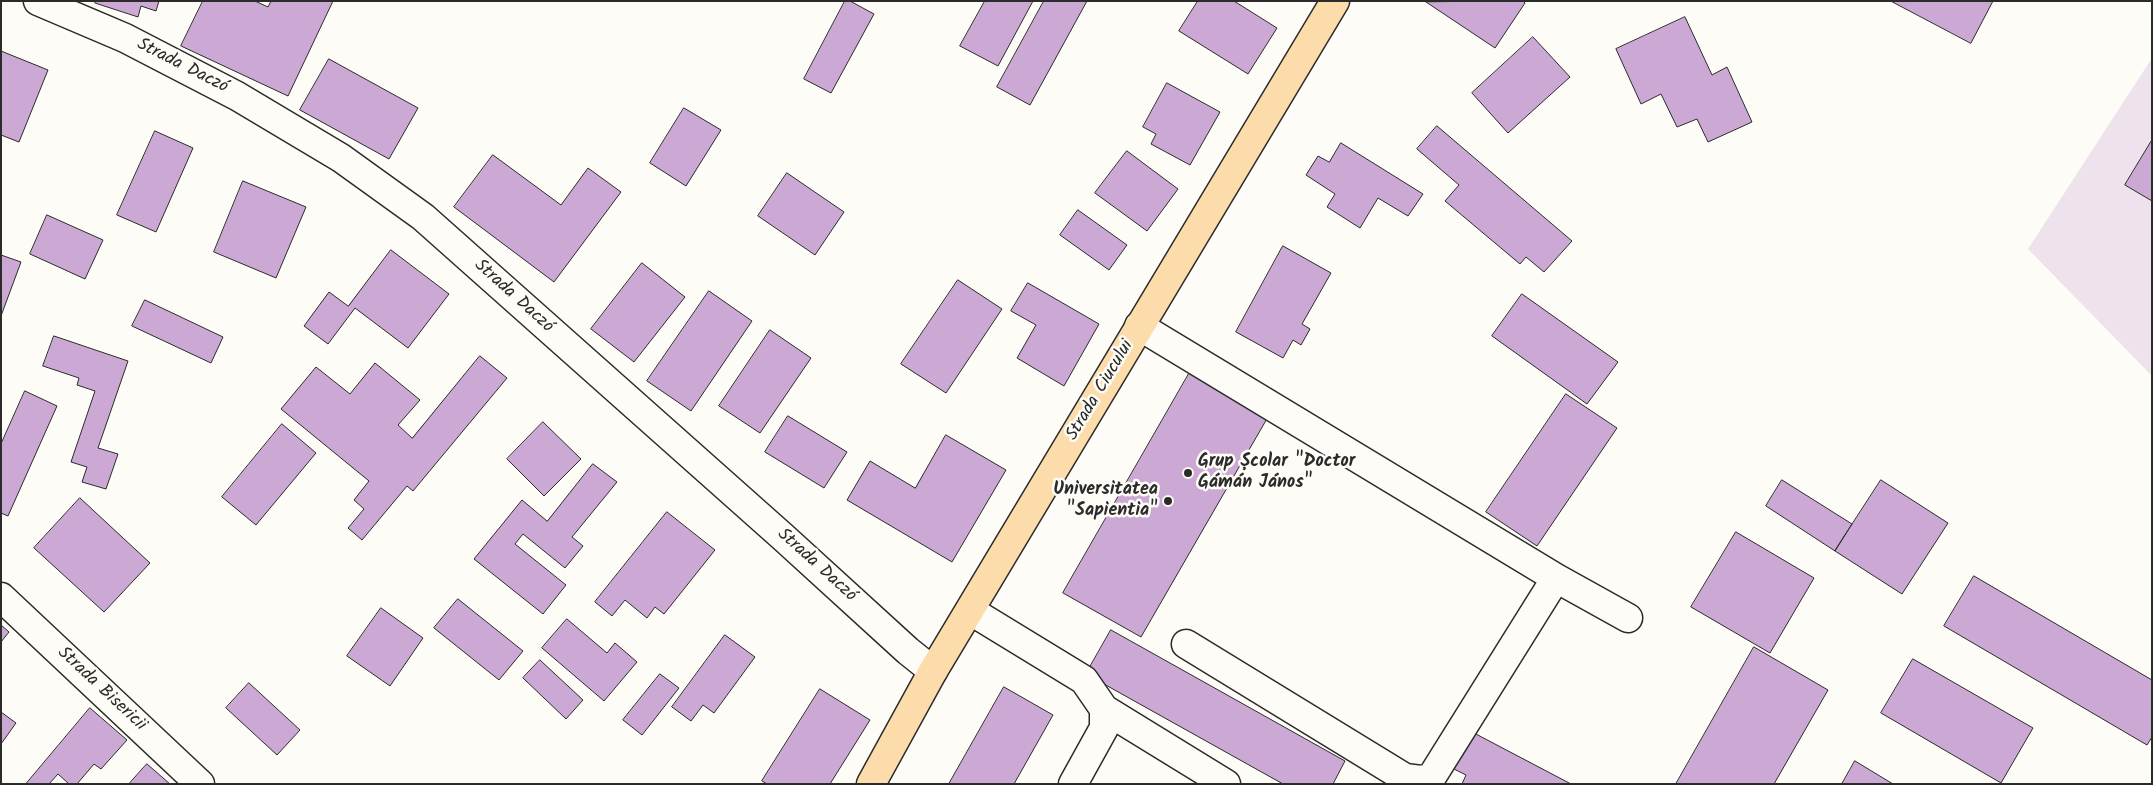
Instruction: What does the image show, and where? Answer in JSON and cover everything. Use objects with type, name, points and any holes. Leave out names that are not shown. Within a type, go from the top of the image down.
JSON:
[{"type":"main road","name":"Strada Ciucului","points":[[872,784],[934,671],[1335,1]]},
{"type":"street","name":"Strada Daczó","points":[[38,1],[125,38],[237,96],[341,158],[423,217],[784,537],[908,650],[934,671]]},
{"type":"street","points":[[1140,326],[1556,578],[1628,618]]},
{"type":"street","points":[[1186,644],[1405,778],[1421,780],[1431,778],[1556,578]]},
{"type":"street","name":"Strada Bisericii","points":[[1,597],[200,784]]},
{"type":"street","points":[[971,611],[1084,680],[1104,709],[1226,784]]},
{"type":"street","points":[[1073,784],[1104,728],[1104,709]]},
{"type":"shaded area","points":[[2152,58],[2152,376],[2028,249]]},
{"type":"building","points":[[96,1],[159,1],[156,11],[141,6],[138,17],[95,3]]},
{"type":"building","points":[[203,1],[255,1],[268,7],[271,1],[333,1],[288,96],[181,46]]},
{"type":"building","points":[[845,1],[850,1],[874,14],[831,93],[804,79]]},
{"type":"building","points":[[985,1],[1033,1],[998,66],[960,46]]},
{"type":"building","points":[[1044,1],[1087,1],[1030,105],[997,87]]},
{"type":"building","points":[[1198,1],[1234,1],[1277,28],[1248,74],[1179,31]]},
{"type":"building","points":[[1523,1],[1525,3],[1495,48],[1426,2]]},
{"type":"building","points":[[1891,1],[1993,1],[1971,43]]},
{"type":"building","points":[[1685,17],[1712,75],[1727,67],[1752,122],[1708,142],[1697,119],[1677,127],[1661,94],[1641,104],[1616,49]]},
{"type":"building","points":[[1533,37],[1570,77],[1508,133],[1472,93]]},
{"type":"building","points":[[1,51],[48,70],[19,142],[1,135]]},
{"type":"building","points":[[329,59],[418,108],[389,159],[300,110]]},
{"type":"building","points":[[1167,83],[1220,112],[1190,165],[1151,144],[1156,134],[1143,127]]},
{"type":"building","points":[[684,108],[721,130],[686,186],[650,163]]},
{"type":"building","points":[[1437,126],[1572,241],[1544,272],[1526,257],[1520,264],[1445,201],[1459,185],[1417,149]]},
{"type":"building","points":[[155,131],[193,148],[156,232],[117,215]]},
{"type":"building","points":[[2152,140],[2152,201],[2125,185]]},
{"type":"building","points":[[1341,143],[1423,194],[1408,216],[1378,198],[1360,228],[1327,207],[1335,194],[1306,175],[1318,156],[1329,162]]},
{"type":"building","points":[[1127,151],[1178,189],[1147,231],[1095,193]]},
{"type":"building","points":[[493,155],[561,205],[588,168],[621,192],[554,282],[454,207]]},
{"type":"building","points":[[787,173],[844,212],[815,255],[758,216]]},
{"type":"building","points":[[243,181],[306,207],[276,278],[214,252]]},
{"type":"building","points":[[1078,210],[1127,245],[1109,270],[1060,235]]},
{"type":"building","points":[[47,215],[103,240],[85,279],[30,254]]},
{"type":"building","points":[[1283,246],[1331,273],[1302,324],[1310,329],[1301,345],[1293,340],[1283,358],[1236,332]]},
{"type":"building","points":[[391,250],[449,294],[408,348],[355,308],[328,344],[304,326],[329,292],[348,306]]},
{"type":"building","points":[[1,255],[21,262],[1,316]]},
{"type":"building","points":[[642,263],[685,297],[634,362],[591,329]]},
{"type":"building","points":[[958,280],[1002,309],[946,393],[901,364]]},
{"type":"building","points":[[1028,283],[1099,324],[1064,386],[1017,358],[1036,325],[1011,311]]},
{"type":"building","points":[[709,291],[752,321],[691,411],[647,381]]},
{"type":"building","points":[[1522,294],[1618,362],[1587,404],[1492,336]]},
{"type":"building","points":[[145,300],[223,337],[211,363],[132,326]]},
{"type":"building","points":[[770,330],[811,358],[760,433],[719,406]]},
{"type":"building","points":[[54,336],[128,361],[98,448],[118,454],[106,489],[82,482],[87,467],[71,462],[95,391],[77,385],[79,378],[43,366]]},
{"type":"building","points":[[480,356],[507,378],[413,491],[407,486],[362,540],[348,528],[364,509],[354,500],[369,481],[281,409],[316,367],[350,394],[375,363],[420,400],[398,425],[412,438]]},
{"type":"building","name":"Universitatea \"Sapientia\"","points":[[1194,365],[1272,410],[1141,637],[1063,593]]},
{"type":"building","points":[[25,391],[57,406],[8,516],[1,513],[1,444]]},
{"type":"building","points":[[1566,394],[1617,428],[1537,546],[1486,512]]},
{"type":"building","points":[[788,416],[847,452],[824,488],[765,452]]},
{"type":"building","points":[[543,422],[581,459],[544,496],[507,459]]},
{"type":"building","points":[[282,424],[316,453],[256,525],[222,497]]},
{"type":"building","points":[[946,435],[1006,470],[952,562],[847,500],[870,461],[915,488]]},
{"type":"building","points":[[593,464],[617,482],[572,537],[583,546],[565,568],[523,534],[515,544],[566,585],[543,614],[474,559],[522,500],[547,521]]},
{"type":"building","points":[[1782,480],[1852,524],[1835,551],[1766,506]]},
{"type":"building","points":[[1881,480],[1948,523],[1902,594],[1835,551]]},
{"type":"building","points":[[80,498],[150,563],[104,612],[34,548]]},
{"type":"building","points":[[667,512],[715,550],[664,614],[655,607],[647,618],[625,600],[612,616],[595,602]]},
{"type":"building","points":[[1736,532],[1814,578],[1770,653],[1691,607]]},
{"type":"building","points":[[1974,576],[2152,680],[2152,737],[2147,745],[1944,626]]},
{"type":"building","points":[[458,599],[523,651],[499,680],[434,628]]},
{"type":"building","points":[[381,608],[423,638],[390,686],[347,656]]},
{"type":"building","points":[[567,619],[607,653],[615,643],[637,662],[604,701],[542,648]]},
{"type":"building","points":[[1,625],[9,632],[1,642]]},
{"type":"building","points":[[1111,630],[1345,761],[1333,784],[1283,784],[1086,674]]},
{"type":"building","points":[[725,635],[755,657],[714,713],[703,705],[691,721],[672,707]]},
{"type":"building","points":[[1754,647],[1828,690],[1774,784],[1676,784]]},
{"type":"building","points":[[1913,659],[2033,728],[2001,783],[1881,713]]},
{"type":"building","points":[[540,660],[583,700],[566,719],[523,678]]},
{"type":"building","points":[[660,674],[679,688],[642,735],[623,720]]},
{"type":"building","points":[[249,683],[300,730],[277,755],[226,708]]},
{"type":"building","points":[[1004,687],[1053,715],[1014,784],[949,784]]},
{"type":"building","points":[[820,689],[870,720],[830,784],[767,784],[762,781]]},
{"type":"building","points":[[90,708],[127,740],[101,769],[94,764],[77,784],[69,784],[58,774],[49,784],[26,784]]},
{"type":"building","points":[[1,712],[16,723],[1,744]]},
{"type":"building","points":[[1474,733],[1571,784],[1462,784],[1466,775],[1454,769]]},
{"type":"building","points":[[1855,761],[1893,784],[1842,784]]},
{"type":"building","points":[[147,764],[170,784],[129,784]]},
{"type":"place","name":"Grup Școlar \"Doctor Gámán János\"","points":[[1188,473]]},
{"type":"place","name":"Universitatea \"Sapientia\"","points":[[1168,501]]}]
